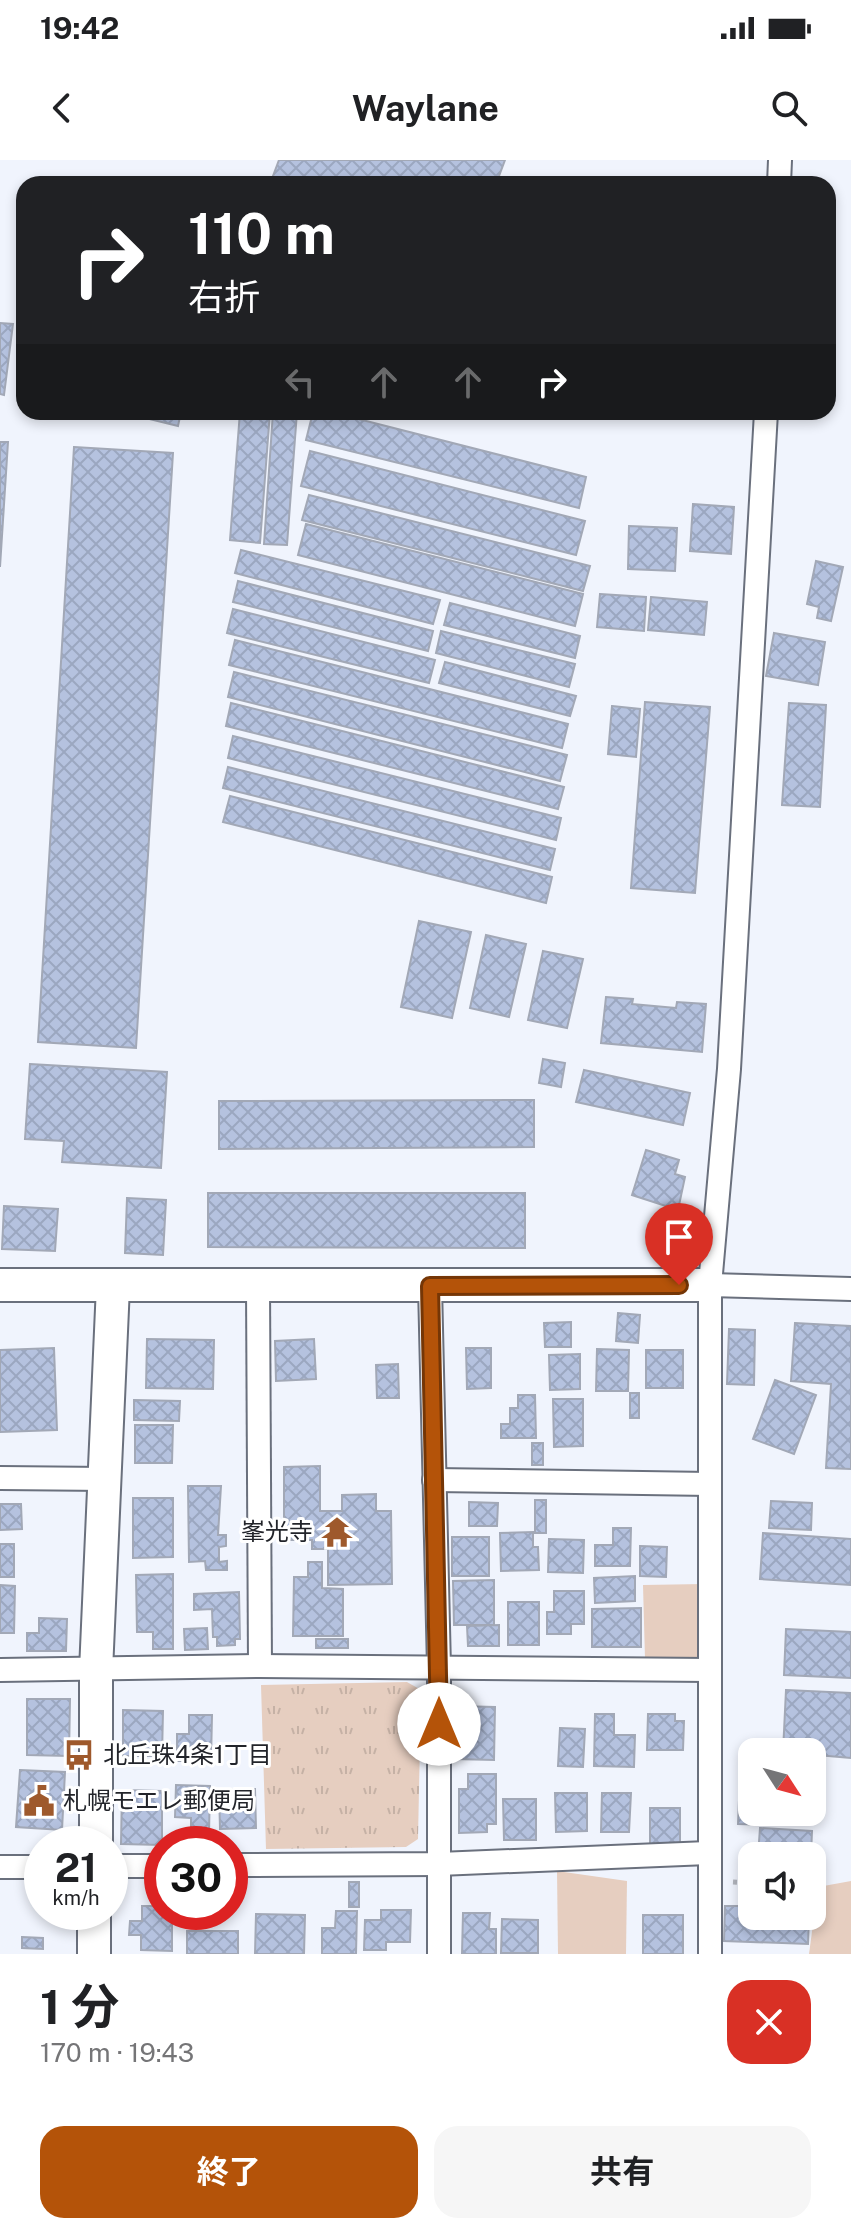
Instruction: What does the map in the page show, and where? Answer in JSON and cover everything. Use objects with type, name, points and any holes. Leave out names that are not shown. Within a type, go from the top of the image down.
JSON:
[{"type":"street","points":[[710,1954],[710,1285],[729,1069],[766,420]]},
{"type":"street","points":[[0,1285],[710,1285],[851,1289]]},
{"type":"street","points":[[96,1826],[96,1671],[107,1479],[113,1286]]},
{"type":"street","points":[[258,1286],[260,1666]]},
{"type":"street","points":[[430,1286],[439,1668],[439,1954]]},
{"type":"street","points":[[0,1478],[107,1479]]},
{"type":"street","points":[[434,1480],[710,1484]]},
{"type":"street","points":[[0,1670],[96,1671],[260,1666],[709,1670]]},
{"type":"street","points":[[248,1865],[439,1864],[708,1853]]},
{"type":"street","points":[[0,1867],[24,1867]]},
{"type":"street","points":[[94,1930],[94,1954]]},
{"type":"green space","points":[[703,1584],[703,1664],[645,1659],[643,1585]]},
{"type":"green space","points":[[407,1682],[421,1690],[418,1839],[406,1847],[266,1849],[261,1685]]},
{"type":"green space","points":[[557,1871],[627,1881],[626,1954],[558,1954]]},
{"type":"green space","points":[[851,1881],[851,1954],[809,1954],[812,1930],[826,1930],[826,1886]]},
{"type":"building","points":[[279,160],[505,160],[499,176],[273,176]]},
{"type":"building","points":[[0,323],[13,324],[4,395],[0,394]]},
{"type":"building","points":[[154,420],[179,420],[178,426]]},
{"type":"building","points":[[239,420],[269,420],[260,543],[230,540]]},
{"type":"building","points":[[272,420],[296,420],[287,545],[264,544]]},
{"type":"building","points":[[311,420],[362,420],[586,477],[579,508],[306,440]]},
{"type":"building","points":[[0,442],[8,442],[0,567]]},
{"type":"building","points":[[74,447],[173,453],[136,1048],[38,1042]]},
{"type":"building","points":[[310,451],[585,521],[576,555],[301,486]]},
{"type":"building","points":[[309,495],[590,566],[583,591],[302,520]]},
{"type":"building","points":[[693,504],[734,507],[731,554],[690,551]]},
{"type":"building","points":[[306,524],[583,594],[575,626],[298,555]]},
{"type":"building","points":[[629,526],[677,528],[675,571],[628,569]]},
{"type":"building","points":[[241,550],[440,600],[433,624],[235,573]]},
{"type":"building","points":[[816,561],[843,567],[831,621],[817,618],[819,607],[807,604]]},
{"type":"building","points":[[238,581],[433,631],[428,651],[233,602]]},
{"type":"building","points":[[600,594],[646,597],[644,631],[597,627]]},
{"type":"building","points":[[651,597],[707,602],[704,635],[648,630]]},
{"type":"building","points":[[450,603],[580,636],[575,658],[444,625]]},
{"type":"building","points":[[233,609],[435,660],[429,683],[227,633]]},
{"type":"building","points":[[441,631],[575,664],[569,687],[436,653]]},
{"type":"building","points":[[774,633],[825,642],[818,685],[766,676]]},
{"type":"building","points":[[235,640],[568,724],[562,748],[229,665]]},
{"type":"building","points":[[445,662],[576,696],[570,716],[439,683]]},
{"type":"building","points":[[234,672],[567,755],[560,781],[228,697]]},
{"type":"building","points":[[645,702],[710,707],[695,893],[631,888]]},
{"type":"building","points":[[231,703],[564,787],[558,809],[226,726]]},
{"type":"building","points":[[789,703],[826,705],[820,807],[782,805]]},
{"type":"building","points":[[612,706],[640,709],[636,757],[608,754]]},
{"type":"building","points":[[233,736],[561,818],[556,840],[228,758]]},
{"type":"building","points":[[228,767],[555,849],[550,870],[223,788]]},
{"type":"building","points":[[230,796],[552,877],[546,903],[223,822]]},
{"type":"building","points":[[419,921],[471,932],[452,1018],[401,1007]]},
{"type":"building","points":[[486,935],[526,944],[509,1017],[470,1008]]},
{"type":"building","points":[[543,951],[583,959],[567,1028],[528,1020]]},
{"type":"building","points":[[606,997],[633,999],[632,1004],[676,1008],[677,1002],[706,1004],[702,1052],[601,1043]]},
{"type":"building","points":[[543,1059],[565,1063],[561,1087],[539,1083]]},
{"type":"building","points":[[30,1064],[167,1072],[161,1168],[62,1162],[64,1141],[25,1139]]},
{"type":"building","points":[[584,1070],[690,1093],[683,1125],[576,1102]]},
{"type":"building","points":[[534,1100],[534,1147],[219,1149],[219,1101]]},
{"type":"building","points":[[646,1150],[679,1160],[675,1174],[685,1177],[678,1210],[632,1195]]},
{"type":"building","points":[[208,1193],[525,1193],[525,1248],[208,1247]]},
{"type":"building","points":[[127,1198],[166,1200],[163,1255],[125,1253]]},
{"type":"building","points":[[4,1206],[58,1209],[55,1251],[2,1249]]},
{"type":"building","points":[[654,1229],[684,1229],[684,1255],[654,1256]]},
{"type":"building","points":[[618,1313],[640,1315],[638,1343],[616,1341]]},
{"type":"building","points":[[571,1322],[571,1347],[545,1347],[544,1323]]},
{"type":"building","points":[[795,1323],[851,1326],[851,1469],[826,1468],[831,1384],[791,1381]]},
{"type":"building","points":[[729,1329],[755,1330],[754,1385],[727,1384]]},
{"type":"building","points":[[147,1339],[214,1340],[213,1389],[146,1388]]},
{"type":"building","points":[[314,1339],[316,1379],[276,1381],[275,1341]]},
{"type":"building","points":[[54,1348],[57,1430],[0,1432],[0,1350]]},
{"type":"building","points":[[466,1348],[491,1348],[491,1388],[467,1389]]},
{"type":"building","points":[[597,1349],[629,1350],[628,1391],[596,1391]]},
{"type":"building","points":[[646,1350],[683,1350],[683,1388],[646,1388]]},
{"type":"building","points":[[580,1354],[580,1389],[550,1390],[549,1355]]},
{"type":"building","points":[[398,1364],[399,1398],[377,1398],[376,1365]]},
{"type":"building","points":[[775,1380],[816,1395],[794,1454],[753,1439]]},
{"type":"building","points":[[630,1393],[639,1393],[639,1418],[630,1418]]},
{"type":"building","points":[[518,1395],[535,1395],[536,1438],[501,1438],[501,1424],[510,1424],[510,1408],[518,1408]]},
{"type":"building","points":[[553,1399],[583,1399],[583,1446],[554,1447]]},
{"type":"building","points":[[134,1400],[180,1401],[179,1421],[134,1420]]},
{"type":"building","points":[[135,1425],[173,1425],[172,1463],[135,1463]]},
{"type":"building","points":[[532,1443],[543,1443],[543,1465],[532,1465]]},
{"type":"building","points":[[320,1466],[320,1511],[342,1511],[342,1495],[376,1494],[376,1511],[391,1511],[392,1584],[328,1585],[328,1549],[312,1549],[312,1540],[284,1540],[284,1467]]},
{"type":"building","points":[[188,1486],[221,1486],[218,1535],[226,1535],[226,1546],[219,1547],[219,1562],[227,1561],[227,1570],[206,1570],[205,1561],[189,1562]]},
{"type":"building","points":[[133,1498],[173,1498],[173,1557],[133,1558]]},
{"type":"building","points":[[535,1500],[546,1500],[546,1533],[535,1533]]},
{"type":"building","points":[[771,1501],[812,1503],[811,1530],[769,1528]]},
{"type":"building","points":[[469,1502],[498,1503],[497,1526],[469,1526]]},
{"type":"building","points":[[0,1504],[21,1504],[22,1529],[0,1530]]},
{"type":"building","points":[[613,1528],[631,1528],[630,1566],[595,1566],[595,1545],[613,1545]]},
{"type":"building","points":[[533,1532],[533,1547],[538,1547],[539,1570],[501,1571],[500,1533]]},
{"type":"building","points":[[763,1533],[851,1539],[851,1585],[760,1579]]},
{"type":"building","points":[[452,1537],[489,1537],[489,1576],[452,1576]]},
{"type":"building","points":[[549,1539],[584,1540],[583,1573],[548,1572]]},
{"type":"building","points":[[0,1544],[14,1544],[14,1577],[0,1577]]},
{"type":"building","points":[[640,1546],[667,1547],[666,1577],[640,1576]]},
{"type":"building","points":[[308,1562],[322,1562],[322,1588],[343,1589],[343,1636],[293,1636],[294,1577],[308,1577]]},
{"type":"building","points":[[173,1574],[173,1649],[153,1649],[153,1632],[137,1632],[136,1575]]},
{"type":"building","points":[[635,1576],[635,1601],[595,1603],[594,1578]]},
{"type":"building","points":[[494,1580],[494,1625],[454,1625],[453,1581]]},
{"type":"building","points":[[0,1585],[15,1586],[14,1633],[0,1633]]},
{"type":"building","points":[[554,1591],[584,1591],[584,1624],[571,1624],[571,1634],[547,1634],[547,1612],[554,1612]]},
{"type":"building","points":[[239,1592],[240,1639],[235,1639],[235,1645],[217,1646],[217,1637],[213,1637],[212,1609],[194,1610],[194,1594]]},
{"type":"building","points":[[508,1602],[539,1602],[539,1645],[508,1645]]},
{"type":"building","points":[[641,1608],[641,1647],[592,1647],[592,1609]]},
{"type":"building","points":[[39,1618],[67,1619],[66,1651],[27,1651],[27,1633],[39,1633]]},
{"type":"building","points":[[499,1625],[499,1646],[468,1646],[467,1626]]},
{"type":"building","points":[[207,1628],[208,1649],[185,1650],[184,1629]]},
{"type":"building","points":[[786,1629],[851,1632],[851,1678],[784,1675]]},
{"type":"building","points":[[316,1639],[348,1639],[348,1648],[316,1648]]},
{"type":"building","points":[[786,1690],[851,1693],[851,1758],[826,1756],[826,1738],[784,1738]]},
{"type":"building","points":[[27,1699],[70,1699],[69,1756],[27,1755]]},
{"type":"building","points":[[456,1706],[495,1707],[494,1760],[455,1759]]},
{"type":"building","points":[[123,1710],[163,1711],[162,1756],[123,1756]]},
{"type":"building","points":[[595,1714],[614,1714],[614,1735],[635,1735],[634,1767],[594,1766]]},
{"type":"building","points":[[648,1714],[675,1714],[675,1721],[684,1721],[683,1750],[647,1750]]},
{"type":"building","points":[[189,1715],[212,1715],[211,1761],[177,1761],[177,1734],[189,1734]]},
{"type":"building","points":[[560,1728],[585,1729],[583,1767],[558,1766]]},
{"type":"building","points":[[20,1770],[65,1772],[62,1826],[16,1827]]},
{"type":"building","points":[[468,1774],[496,1774],[496,1824],[487,1824],[487,1832],[459,1833],[459,1789],[468,1789]]},
{"type":"building","points":[[176,1785],[210,1786],[209,1826],[191,1826],[191,1818],[175,1817]]},
{"type":"building","points":[[255,1789],[256,1828],[220,1826],[219,1790]]},
{"type":"building","points":[[122,1790],[162,1791],[162,1826],[144,1826],[144,1845],[128,1844],[128,1826],[121,1826]]},
{"type":"building","points":[[555,1793],[587,1793],[587,1831],[556,1832]]},
{"type":"building","points":[[602,1793],[631,1793],[629,1832],[601,1832]]},
{"type":"building","points":[[503,1799],[536,1799],[536,1840],[504,1840]]},
{"type":"building","points":[[650,1808],[680,1808],[680,1844],[650,1844]]},
{"type":"building","points":[[760,1828],[812,1831],[812,1842],[759,1842]]},
{"type":"building","points":[[349,1882],[359,1882],[359,1907],[349,1907]]},
{"type":"building","points":[[144,1906],[144,1930],[172,1930],[172,1951],[141,1950],[141,1935],[129,1935],[130,1921],[142,1921]]},
{"type":"building","points":[[725,1906],[738,1906],[738,1930],[808,1930],[808,1944],[724,1941]]},
{"type":"building","points":[[381,1910],[411,1910],[410,1942],[386,1942],[386,1950],[364,1950],[365,1920],[381,1920]]},
{"type":"building","points":[[336,1911],[357,1911],[356,1954],[322,1954],[322,1928],[335,1928]]},
{"type":"building","points":[[463,1913],[490,1913],[489,1929],[496,1929],[496,1954],[462,1954]]},
{"type":"building","points":[[256,1914],[305,1915],[304,1954],[255,1954]]},
{"type":"building","points":[[643,1915],[683,1915],[683,1954],[643,1954]]},
{"type":"building","points":[[502,1919],[538,1920],[538,1953],[501,1953]]},
{"type":"building","points":[[187,1931],[238,1931],[238,1954],[187,1954]]},
{"type":"building","points":[[22,1937],[43,1938],[43,1949],[22,1948]]},
{"type":"place","name":"峯光寺","points":[[337,1532]]},
{"type":"place","name":"北丘珠4条1丁目","points":[[79,1755]]},
{"type":"place","name":"札幌モエレ郵便局","points":[[39,1801]]},
{"type":"route","points":[[439,1724],[430,1286],[679,1285]]}]
